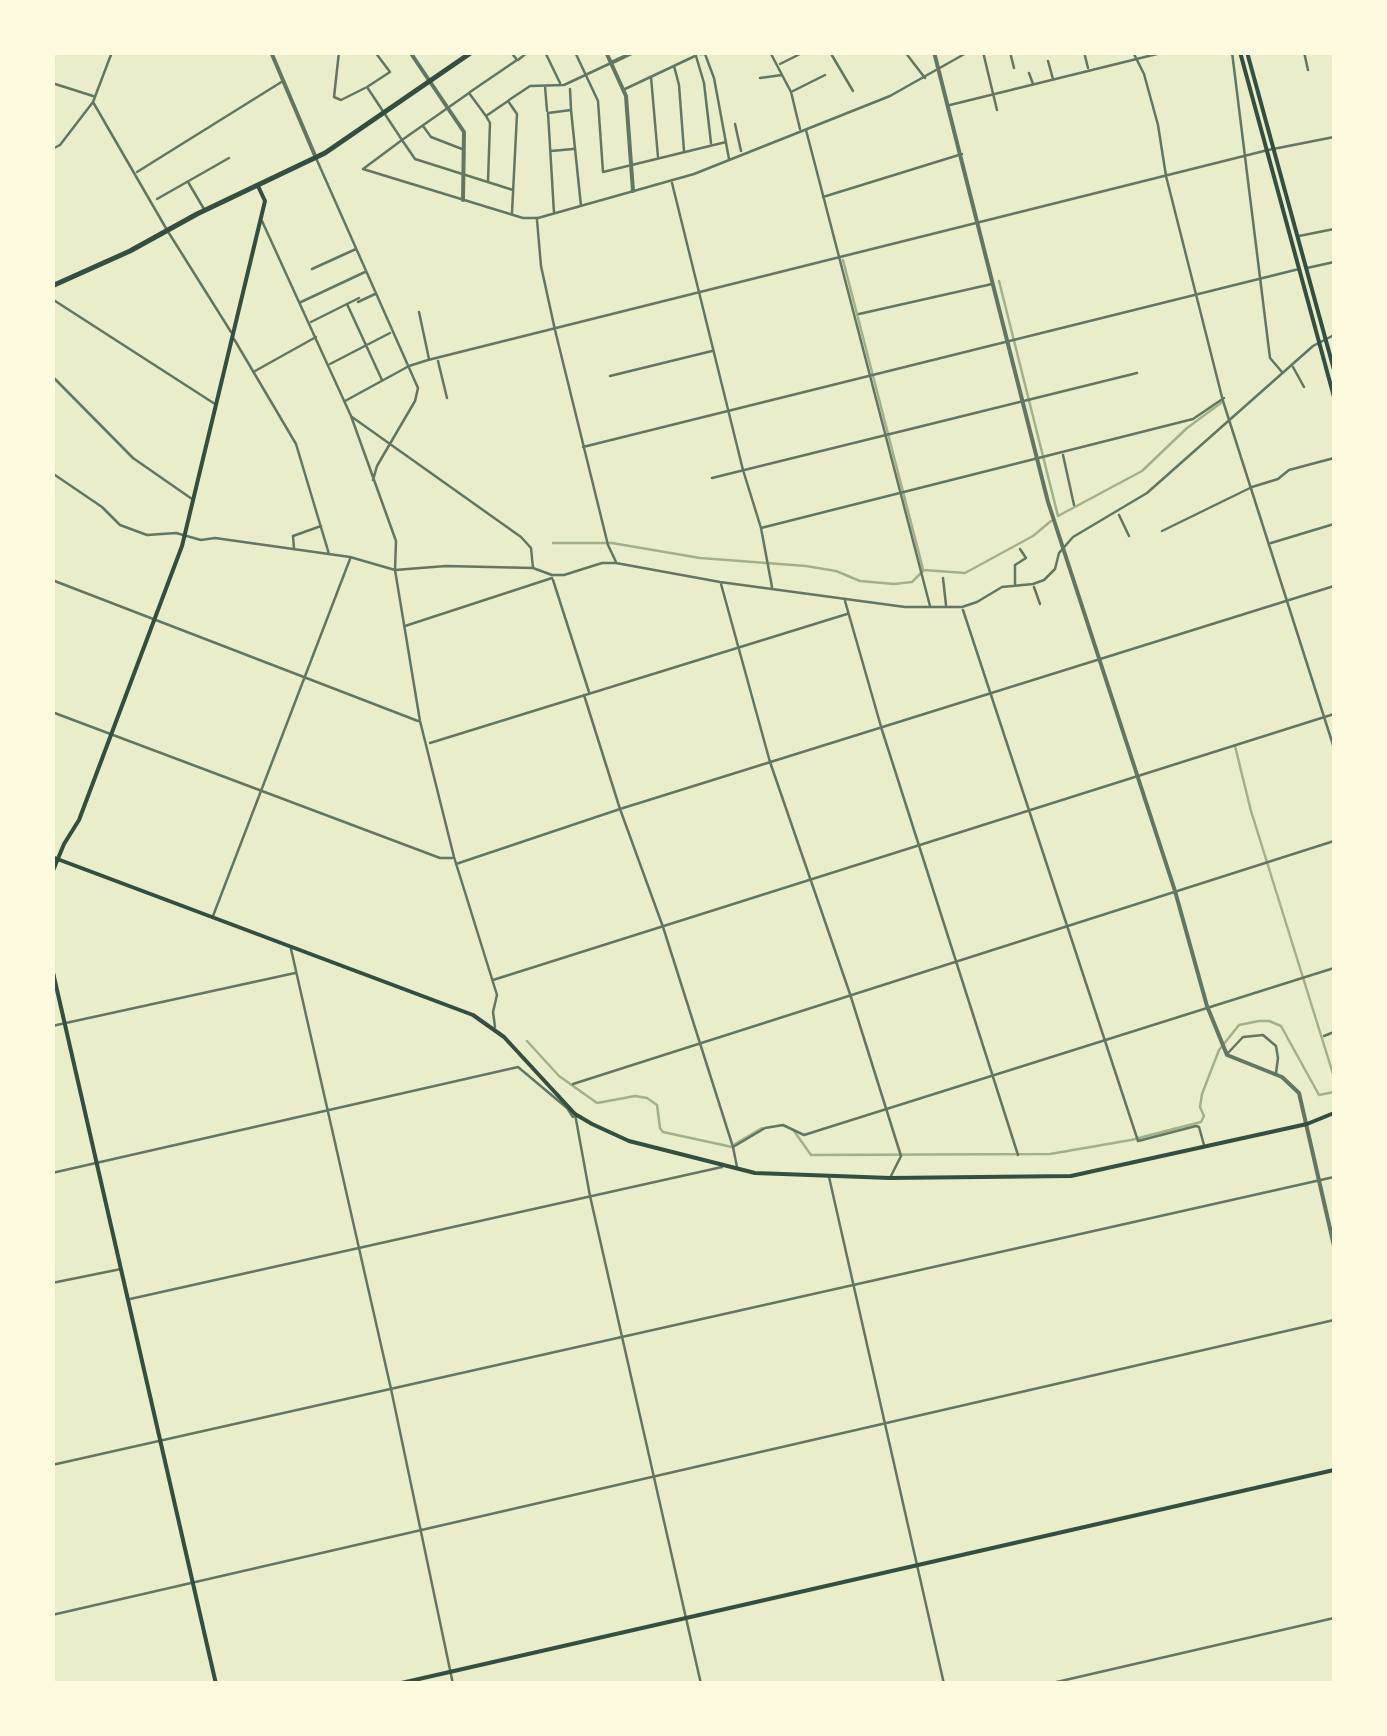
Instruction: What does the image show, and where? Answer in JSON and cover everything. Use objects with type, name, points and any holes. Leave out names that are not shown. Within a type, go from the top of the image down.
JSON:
[{"type":"main road","points":[[52,286],[316,158],[472,52]]},
{"type":"main road","points":[[1240,52],[1298,237],[1334,370]]},
{"type":"main road","points":[[1247,52],[1298,269],[1334,396]]},
{"type":"main road","points":[[52,873],[56,858],[79,820],[184,535],[266,202],[258,186]]},
{"type":"main road","points":[[56,858],[460,1010],[494,1028],[575,1116],[629,1141],[770,1175],[1071,1176],[1307,1124],[1334,1113]]},
{"type":"main road","points":[[52,968],[216,1684]]},
{"type":"main road","points":[[397,1684],[1334,1470]]},
{"type":"street","points":[[112,52],[93,102],[296,444],[330,554]]},
{"type":"street","points":[[271,52],[392,333],[416,377],[416,396],[374,472],[373,482]]},
{"type":"street","points":[[339,52],[334,97],[341,100],[390,72],[374,52]]},
{"type":"street","points":[[410,52],[464,132],[463,200]]},
{"type":"street","points":[[511,52],[516,60]]},
{"type":"street","points":[[528,52],[363,168],[512,214],[538,218],[554,215],[672,181],[925,78],[968,52]]},
{"type":"street","points":[[545,52],[561,86]]},
{"type":"street","points":[[575,52],[598,101],[603,172],[726,142]]},
{"type":"street","points":[[606,52],[624,90],[633,191]]},
{"type":"street","points":[[486,116],[530,86],[561,86],[634,52]]},
{"type":"street","points":[[770,52],[791,92],[800,130]]},
{"type":"street","points":[[778,65],[804,52]]},
{"type":"street","points":[[830,52],[852,91]]},
{"type":"street","points":[[904,52],[925,78]]},
{"type":"street","points":[[934,52],[993,283],[1012,341],[1048,502],[1175,891],[1207,1006],[1225,1052],[1276,1074],[1299,1093],[1334,1246]]},
{"type":"street","points":[[983,52],[997,110]]},
{"type":"street","points":[[1010,52],[1014,68]]},
{"type":"street","points":[[1084,52],[1088,69]]},
{"type":"street","points":[[1133,52],[1153,108],[1166,176],[1230,419],[1334,748]]},
{"type":"street","points":[[950,104],[1165,52]]},
{"type":"street","points":[[1232,52],[1270,358],[1283,373]]},
{"type":"street","points":[[1304,52],[1308,70]]},
{"type":"street","points":[[698,54],[711,145]]},
{"type":"street","points":[[624,90],[705,54],[714,78],[729,158]]},
{"type":"street","points":[[1048,62],[1053,80]]},
{"type":"street","points":[[674,66],[684,152]]},
{"type":"street","points":[[1030,73],[1033,86]]},
{"type":"street","points":[[760,78],[784,74]]},
{"type":"street","points":[[791,92],[825,75]]},
{"type":"street","points":[[652,77],[658,159]]},
{"type":"street","points":[[136,172],[283,80]]},
{"type":"street","points":[[52,83],[93,96]]},
{"type":"street","points":[[545,86],[554,215]]},
{"type":"street","points":[[366,87],[415,160],[513,190]]},
{"type":"street","points":[[570,89],[581,206]]},
{"type":"street","points":[[469,93],[490,123],[488,182]]},
{"type":"street","points":[[508,101],[517,114],[512,214]]},
{"type":"street","points":[[52,149],[60,145],[93,102]]},
{"type":"street","points":[[548,112],[571,110]]},
{"type":"street","points":[[734,124],[741,153]]},
{"type":"street","points":[[422,125],[431,138],[464,149]]},
{"type":"street","points":[[806,128],[930,607]]},
{"type":"street","points":[[345,401],[409,366],[428,360],[1271,149],[1334,137]]},
{"type":"street","points":[[550,151],[575,149]]},
{"type":"street","points":[[822,197],[962,154]]},
{"type":"street","points":[[157,200],[229,158]]},
{"type":"street","points":[[672,181],[772,588]]},
{"type":"street","points":[[188,182],[205,210]]},
{"type":"street","points":[[538,218],[540,266],[616,563]]},
{"type":"street","points":[[262,220],[345,401],[396,540],[395,570],[420,721],[454,858],[497,995],[492,1012],[494,1028]]},
{"type":"street","points":[[1298,237],[1334,229]]},
{"type":"street","points":[[312,268],[356,248]]},
{"type":"street","points":[[1306,268],[1334,262]]},
{"type":"street","points":[[584,447],[1298,269]]},
{"type":"street","points":[[302,302],[366,271]]},
{"type":"street","points":[[859,314],[993,283]]},
{"type":"street","points":[[310,323],[377,294]]},
{"type":"street","points":[[52,299],[216,405]]},
{"type":"street","points":[[348,304],[382,380]]},
{"type":"street","points":[[419,312],[430,354],[428,360]]},
{"type":"street","points":[[329,364],[392,333]]},
{"type":"street","points":[[404,626],[602,563],[905,608],[962,607],[996,589],[1044,580],[1054,568],[1062,547],[1147,493],[1319,342],[1334,335]]},
{"type":"street","points":[[253,372],[316,336]]},
{"type":"street","points":[[610,376],[714,350]]},
{"type":"street","points":[[437,358],[447,398]]},
{"type":"street","points":[[1292,365],[1304,387]]},
{"type":"street","points":[[712,478],[1137,372]]},
{"type":"street","points":[[52,376],[133,458],[194,500]]},
{"type":"street","points":[[760,528],[1192,419],[1224,398]]},
{"type":"street","points":[[351,416],[522,537],[531,548],[533,568]]},
{"type":"street","points":[[1063,454],[1074,504]]},
{"type":"street","points":[[1162,531],[1252,487],[1278,479],[1288,470],[1334,458]]},
{"type":"street","points":[[52,473],[102,507],[120,526],[147,535],[176,532],[350,557],[395,570],[446,566],[533,568],[552,577],[620,809],[734,1147],[736,1168]]},
{"type":"street","points":[[1118,512],[1129,536]]},
{"type":"street","points":[[1270,543],[1334,524]]},
{"type":"street","points":[[294,550],[293,536],[322,526]]},
{"type":"street","points":[[1015,585],[1012,565],[1026,558],[1020,549]]},
{"type":"street","points":[[213,918],[350,557]]},
{"type":"street","points":[[943,578],[946,606]]},
{"type":"street","points":[[52,580],[420,721]]},
{"type":"street","points":[[720,582],[770,762],[887,1110],[900,1158],[890,1178]]},
{"type":"street","points":[[1034,584],[1040,604]]},
{"type":"street","points":[[456,864],[1334,586]]},
{"type":"street","points":[[844,599],[1018,1154]]},
{"type":"street","points":[[962,607],[1138,1141],[1196,1126],[1200,1127],[1204,1147]]},
{"type":"street","points":[[427,744],[849,614]]},
{"type":"street","points":[[52,712],[440,858],[454,858]]},
{"type":"street","points":[[493,980],[1334,714]]},
{"type":"street","points":[[573,1084],[1334,842]]},
{"type":"street","points":[[290,948],[391,1389],[453,1684]]},
{"type":"street","points":[[734,1147],[757,1131],[776,1125],[788,1126],[804,1135],[1334,968]]},
{"type":"street","points":[[52,1026],[296,972]]},
{"type":"street","points":[[1324,1036],[1334,1032]]},
{"type":"street","points":[[1225,1052],[1243,1037],[1262,1035],[1276,1046],[1276,1074]]},
{"type":"street","points":[[52,1173],[518,1067],[575,1116],[702,1684]]},
{"type":"street","points":[[128,1300],[725,1166]]},
{"type":"street","points":[[828,1176],[944,1684]]},
{"type":"street","points":[[52,1465],[1334,1177]]},
{"type":"street","points":[[52,1283],[122,1269]]},
{"type":"street","points":[[52,1615],[1334,1320]]},
{"type":"street","points":[[1048,1684],[1334,1618]]},
{"type":"waterway","points":[[843,260],[923,569]]},
{"type":"waterway","points":[[999,281],[1058,516],[1142,471],[1187,428],[1221,403]]},
{"type":"waterway","points":[[553,543],[612,543],[700,558],[806,566],[836,571],[860,581],[894,584],[912,582],[924,570],[965,573],[1033,536],[1051,521]]},
{"type":"waterway","points":[[1235,746],[1251,811],[1334,1077]]},
{"type":"waterway","points":[[794,1131],[811,1155],[1050,1154],[1131,1140],[1201,1122],[1202,1094],[1219,1050],[1239,1025],[1259,1021],[1281,1026],[1319,1095],[1334,1092]]},
{"type":"waterway","points":[[527,1041],[559,1076],[597,1103],[635,1096],[647,1098],[657,1105],[663,1132],[732,1147]]},
{"type":"waterway","points":[[735,1144],[762,1128]]}]
